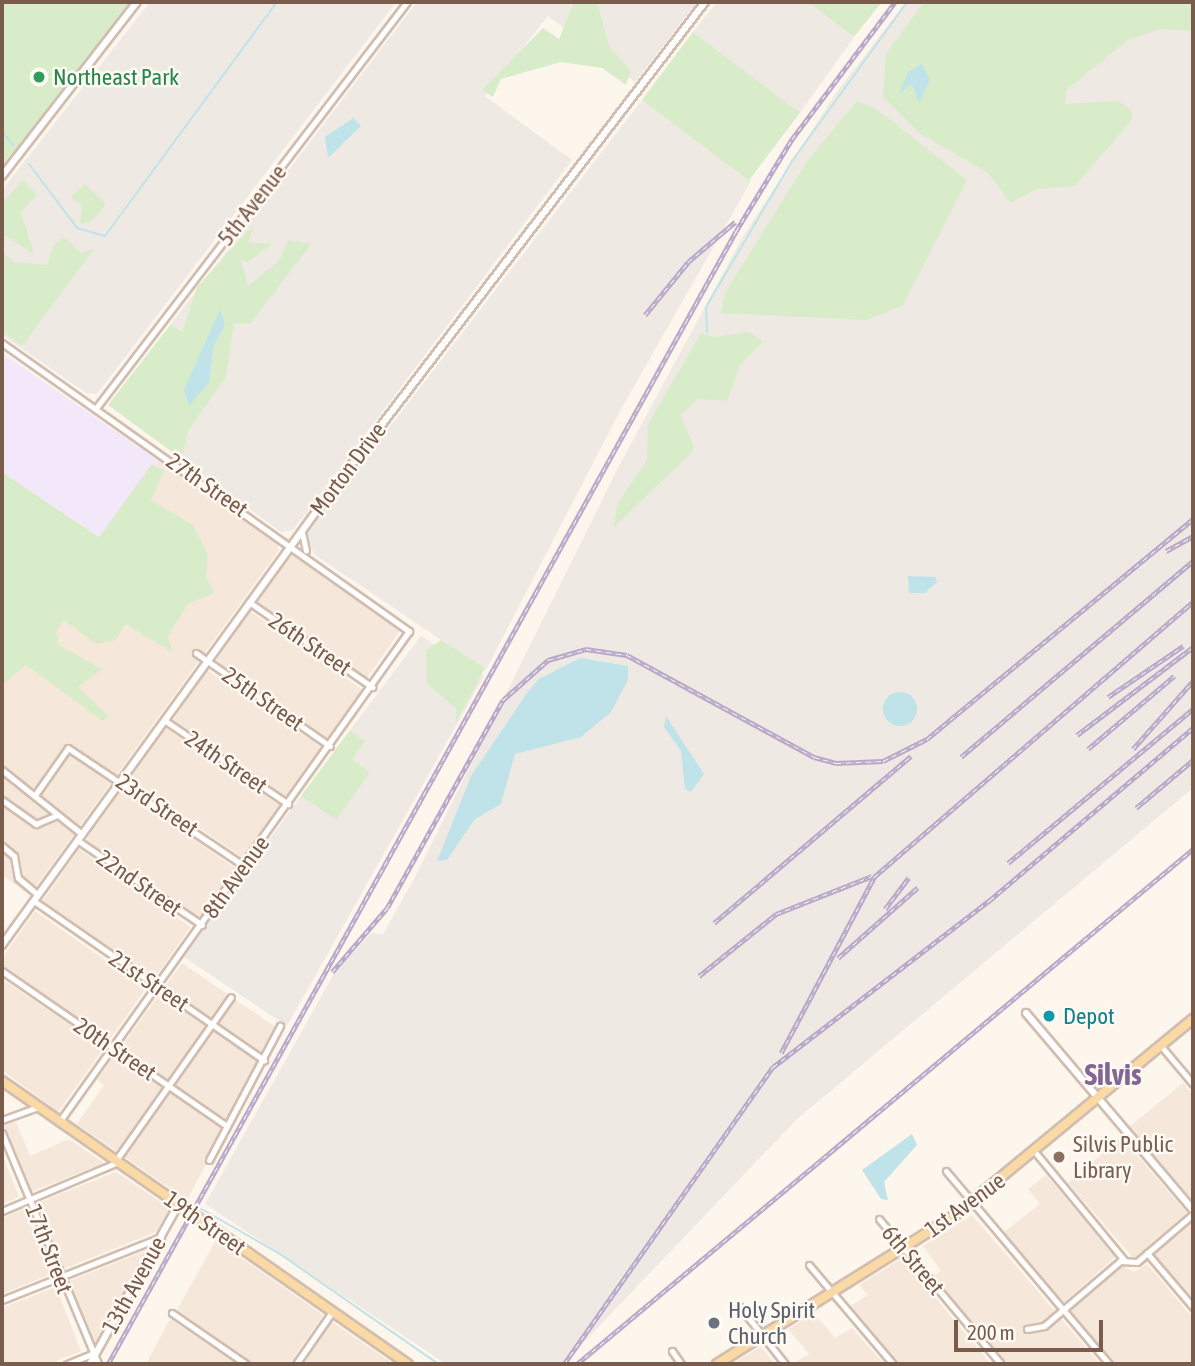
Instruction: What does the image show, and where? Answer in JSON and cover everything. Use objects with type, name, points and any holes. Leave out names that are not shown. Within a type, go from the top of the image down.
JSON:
[{"type":"main road","name":"1st Avenue","points":[[717,1364],[971,1204],[1193,1019]]},
{"type":"main road","name":"19th Street","points":[[2,1079],[37,1107],[408,1364]]},
{"type":"street","points":[[2,176],[137,2]]},
{"type":"street","name":"5th Avenue","points":[[96,408],[407,2]]},
{"type":"street","name":"Morton Drive","points":[[2,945],[291,544],[705,2]]},
{"type":"street","name":"27th Street","points":[[2,343],[313,559],[410,631]]},
{"type":"street","points":[[302,530],[301,544],[313,559]]},
{"type":"street","name":"26th Street","points":[[248,602],[372,687]]},
{"type":"street","name":"8th Avenue","points":[[59,1122],[410,631]]},
{"type":"street","name":"25th Street","points":[[196,653],[330,746]]},
{"type":"street","name":"24th Street","points":[[164,720],[288,804]]},
{"type":"street","name":"23rd Street","points":[[35,794],[68,748],[121,780],[244,866]]},
{"type":"street","name":"22nd Street","points":[[2,770],[35,794],[80,837],[202,925]]},
{"type":"street","points":[[2,800],[36,824],[57,815]]},
{"type":"street","name":"21st Street","points":[[2,846],[14,856],[18,878],[36,898],[156,987],[264,1060]]},
{"type":"street","name":"20th Street","points":[[2,971],[228,1126]]},
{"type":"street","points":[[2,1211],[116,1162],[231,997]]},
{"type":"street","points":[[1026,1013],[1193,1212],[1134,1263],[1124,1259],[1035,1152]]},
{"type":"street","points":[[209,1160],[280,1026]]},
{"type":"street","points":[[1161,1046],[1193,1084]]},
{"type":"street","points":[[2,1120],[37,1107]]},
{"type":"street","name":"17th Street","points":[[2,1133],[93,1361]]},
{"type":"street","points":[[946,1171],[971,1204],[1109,1364]]},
{"type":"street","name":"13th Avenue","points":[[93,1361],[178,1205]]},
{"type":"street","name":"6th Street","points":[[879,1219],[1000,1364]]},
{"type":"street","points":[[2,1300],[161,1237]]},
{"type":"street","points":[[1147,1253],[1193,1307]]},
{"type":"street","points":[[1027,1329],[1039,1329],[1124,1259]]},
{"type":"street","points":[[809,1265],[893,1364]]},
{"type":"street","points":[[740,1307],[785,1364]]},
{"type":"street","points":[[296,1364],[332,1312]]},
{"type":"street","points":[[172,1313],[246,1364]]},
{"type":"street","points":[[672,1351],[681,1364]]},
{"type":"street","points":[[67,1364],[93,1361]]},
{"type":"shaded area","points":[[150,2],[396,2],[97,394],[86,393],[2,335],[2,190]]},
{"type":"shaded area","points":[[417,2],[697,2],[635,82],[548,16],[485,96],[572,160],[293,530],[281,532],[172,452],[227,364],[171,324]]},
{"type":"shaded area","points":[[717,2],[808,2],[854,37],[800,113],[693,32]]},
{"type":"shaded area","points":[[906,2],[1193,2],[1193,788],[797,1119],[563,1364],[446,1364],[205,1204],[335,972],[371,933],[383,934],[414,879],[619,466],[742,238],[838,90]]},
{"type":"shaded area","points":[[642,100],[751,181],[620,411],[486,670],[315,555],[304,538]]},
{"type":"shaded area","points":[[2,353],[159,461],[104,540],[2,472]]},
{"type":"shaded area","points":[[159,461],[276,540],[279,550],[30,895],[2,875],[2,686]]},
{"type":"shaded area","points":[[292,553],[401,629],[367,678],[258,602]]},
{"type":"shaded area","points":[[250,611],[362,690],[328,739],[216,660]]},
{"type":"shaded area","points":[[421,636],[484,676],[287,1026],[184,957],[301,796],[336,820],[351,760],[365,741],[350,730]]},
{"type":"shaded area","points":[[207,670],[321,747],[287,798],[173,721]]},
{"type":"shaded area","points":[[165,728],[279,805],[244,858],[129,781]]},
{"type":"shaded area","points":[[122,789],[234,868],[198,919],[86,841]]},
{"type":"shaded area","points":[[79,849],[190,927],[153,980],[42,902]]},
{"type":"shaded area","points":[[35,911],[146,988],[109,1040],[2,965],[2,958]]},
{"type":"shaded area","points":[[182,963],[274,1026],[275,1034],[187,1200],[77,1124],[104,1085],[97,1080]]},
{"type":"shaded area","points":[[2,979],[104,1048],[58,1112],[2,1070]]},
{"type":"shaded area","points":[[1183,1083],[1193,1095],[1193,1204],[1129,1127]]},
{"type":"shaded area","points":[[16,1122],[30,1156],[69,1139],[104,1163],[31,1192],[4,1126]]},
{"type":"shaded area","points":[[1121,1137],[1187,1212],[1134,1258],[1068,1183]]},
{"type":"shaded area","points":[[2,1154],[19,1197],[2,1204]]},
{"type":"shaded area","points":[[116,1172],[170,1208],[156,1232],[63,1269],[35,1204]]},
{"type":"shaded area","points":[[1046,1175],[1115,1257],[1063,1303],[1003,1233],[1040,1204],[1028,1189]]},
{"type":"shaded area","points":[[24,1209],[51,1274],[2,1294],[2,1218]]},
{"type":"shaded area","points":[[972,1215],[1100,1364],[1007,1364],[932,1277],[941,1271],[923,1246]]},
{"type":"shaded area","points":[[1193,1222],[1193,1300],[1154,1254]]},
{"type":"shaded area","points":[[216,1240],[323,1315],[289,1364],[254,1364],[177,1310]]},
{"type":"shaded area","points":[[147,1250],[93,1347],[67,1282]]},
{"type":"shaded area","points":[[902,1258],[989,1364],[900,1364],[850,1306],[868,1295],[859,1285]]},
{"type":"shaded area","points":[[1147,1264],[1193,1318],[1193,1364],[1113,1364],[1069,1312],[1123,1266],[1134,1272]]},
{"type":"shaded area","points":[[56,1287],[81,1351],[49,1364],[2,1364],[2,1308]]},
{"type":"shaded area","points":[[814,1313],[835,1338],[852,1328],[884,1364],[793,1364],[809,1354],[788,1329]]},
{"type":"shaded area","points":[[170,1319],[236,1364],[146,1364]]},
{"type":"shaded area","points":[[332,1322],[394,1364],[303,1364]]},
{"type":"shaded area","points":[[760,1347],[775,1364],[732,1364]]},
{"type":"green space","name":"Northeast Park","points":[[2,2],[133,2],[2,171]]},
{"type":"green space","points":[[574,2],[597,2],[609,46],[631,71],[626,85],[602,68],[561,62],[501,79],[493,97],[482,90],[543,28],[559,39]]},
{"type":"green space","points":[[808,2],[882,2],[854,37]]},
{"type":"green space","points":[[924,2],[1193,2],[1193,31],[1160,29],[1128,40],[1066,90],[1065,104],[1118,101],[1132,111],[1132,120],[1075,186],[1036,189],[1011,203],[988,173],[919,133],[883,97],[886,54]]},
{"type":"green space","points":[[693,32],[800,113],[749,181],[642,100]]},
{"type":"green space","points":[[857,101],[875,108],[967,180],[903,305],[867,320],[721,313],[724,295],[807,161]]},
{"type":"green space","points":[[23,180],[37,195],[21,212],[34,254],[2,234],[2,203]]},
{"type":"green space","points":[[85,184],[106,204],[92,221],[80,224],[82,206],[71,197]]},
{"type":"green space","points":[[254,224],[248,242],[272,244],[248,262],[241,260],[248,286],[279,261],[288,240],[311,244],[250,324],[234,323],[226,377],[188,431],[183,454],[175,448],[172,452],[108,405],[171,324],[182,332],[197,287]]},
{"type":"green space","points":[[64,237],[81,253],[94,249],[22,346],[2,331],[2,251],[13,262],[47,265],[53,246]]},
{"type":"green space","points":[[749,332],[763,342],[740,365],[727,401],[698,399],[681,415],[694,447],[690,454],[613,528],[618,503],[647,460],[648,424],[701,333],[715,337]]},
{"type":"green space","points":[[152,464],[164,471],[151,500],[193,525],[208,554],[206,577],[214,593],[188,604],[168,636],[172,652],[125,624],[116,640],[96,644],[64,620],[56,631],[59,645],[102,669],[78,687],[108,716],[103,721],[26,665],[2,685],[2,472],[99,537]]},
{"type":"green space","points":[[441,640],[485,668],[456,723],[456,709],[427,683],[426,650]]},
{"type":"green space","points":[[350,730],[365,741],[352,760],[370,772],[336,820],[301,796]]},
{"type":"water","points":[[922,64],[930,80],[919,103],[912,84],[899,94],[908,72]]},
{"type":"water","points":[[353,118],[361,126],[328,158],[325,137]]},
{"type":"water","points":[[220,309],[225,325],[213,347],[209,383],[189,406],[184,390]]},
{"type":"water","points":[[908,576],[936,577],[937,582],[925,593],[909,593]]},
{"type":"water","points":[[580,658],[628,666],[628,680],[611,712],[581,737],[515,754],[501,804],[475,819],[447,860],[437,861],[471,776],[527,693],[539,679]]},
{"type":"water","points":[[900,692],[912,697],[917,709],[912,721],[900,726],[888,721],[883,709],[888,697]]},
{"type":"water","points":[[666,716],[704,774],[691,792],[685,789],[681,751],[664,727]]},
{"type":"water","points":[[912,1134],[917,1145],[884,1182],[888,1200],[881,1199],[862,1170]]},
{"type":"waterway","points":[[29,164],[77,228],[105,236],[277,2]]},
{"type":"waterway","points":[[707,332],[706,307],[792,161],[907,2]]},
{"type":"waterway","points":[[2,132],[13,145]]},
{"type":"waterway","points":[[189,1202],[280,1254],[438,1364]]},
{"type":"railway","points":[[108,1364],[736,231],[792,139],[895,2]]},
{"type":"railway","points":[[645,315],[688,262],[735,222]]},
{"type":"railway","points":[[332,972],[387,908],[503,700],[548,660],[586,649],[627,655],[814,757],[836,763],[883,761],[927,739],[1193,519]]},
{"type":"railway","points":[[1166,551],[1193,536]]},
{"type":"railway","points":[[961,757],[1193,561]]},
{"type":"railway","points":[[781,1053],[874,877],[1193,602]]},
{"type":"railway","points":[[1108,697],[1183,646]]},
{"type":"railway","points":[[1077,735],[1193,647]]},
{"type":"railway","points":[[1088,749],[1174,676]]},
{"type":"railway","points":[[1133,749],[1193,681]]},
{"type":"railway","points":[[1008,863],[1193,709]]},
{"type":"railway","points":[[564,1364],[773,1067],[990,900],[1193,728]]},
{"type":"railway","points":[[714,923],[911,756]]},
{"type":"railway","points":[[1136,808],[1193,760]]},
{"type":"railway","points":[[577,1364],[1193,849]]},
{"type":"railway","points":[[699,976],[776,914],[872,876]]},
{"type":"railway","points":[[885,909],[908,878]]},
{"type":"railway","points":[[838,958],[917,888]]},
{"type":"place","name":"Northeast Park","points":[[39,77]]},
{"type":"place","name":"Depot","points":[[1049,1016]]},
{"type":"place","name":"Silvis Public Library","points":[[1059,1157]]},
{"type":"place","name":"Holy Spirit Church","points":[[714,1323]]},
{"type":"district","name":"Silvis","points":[[1113,1074]]}]
